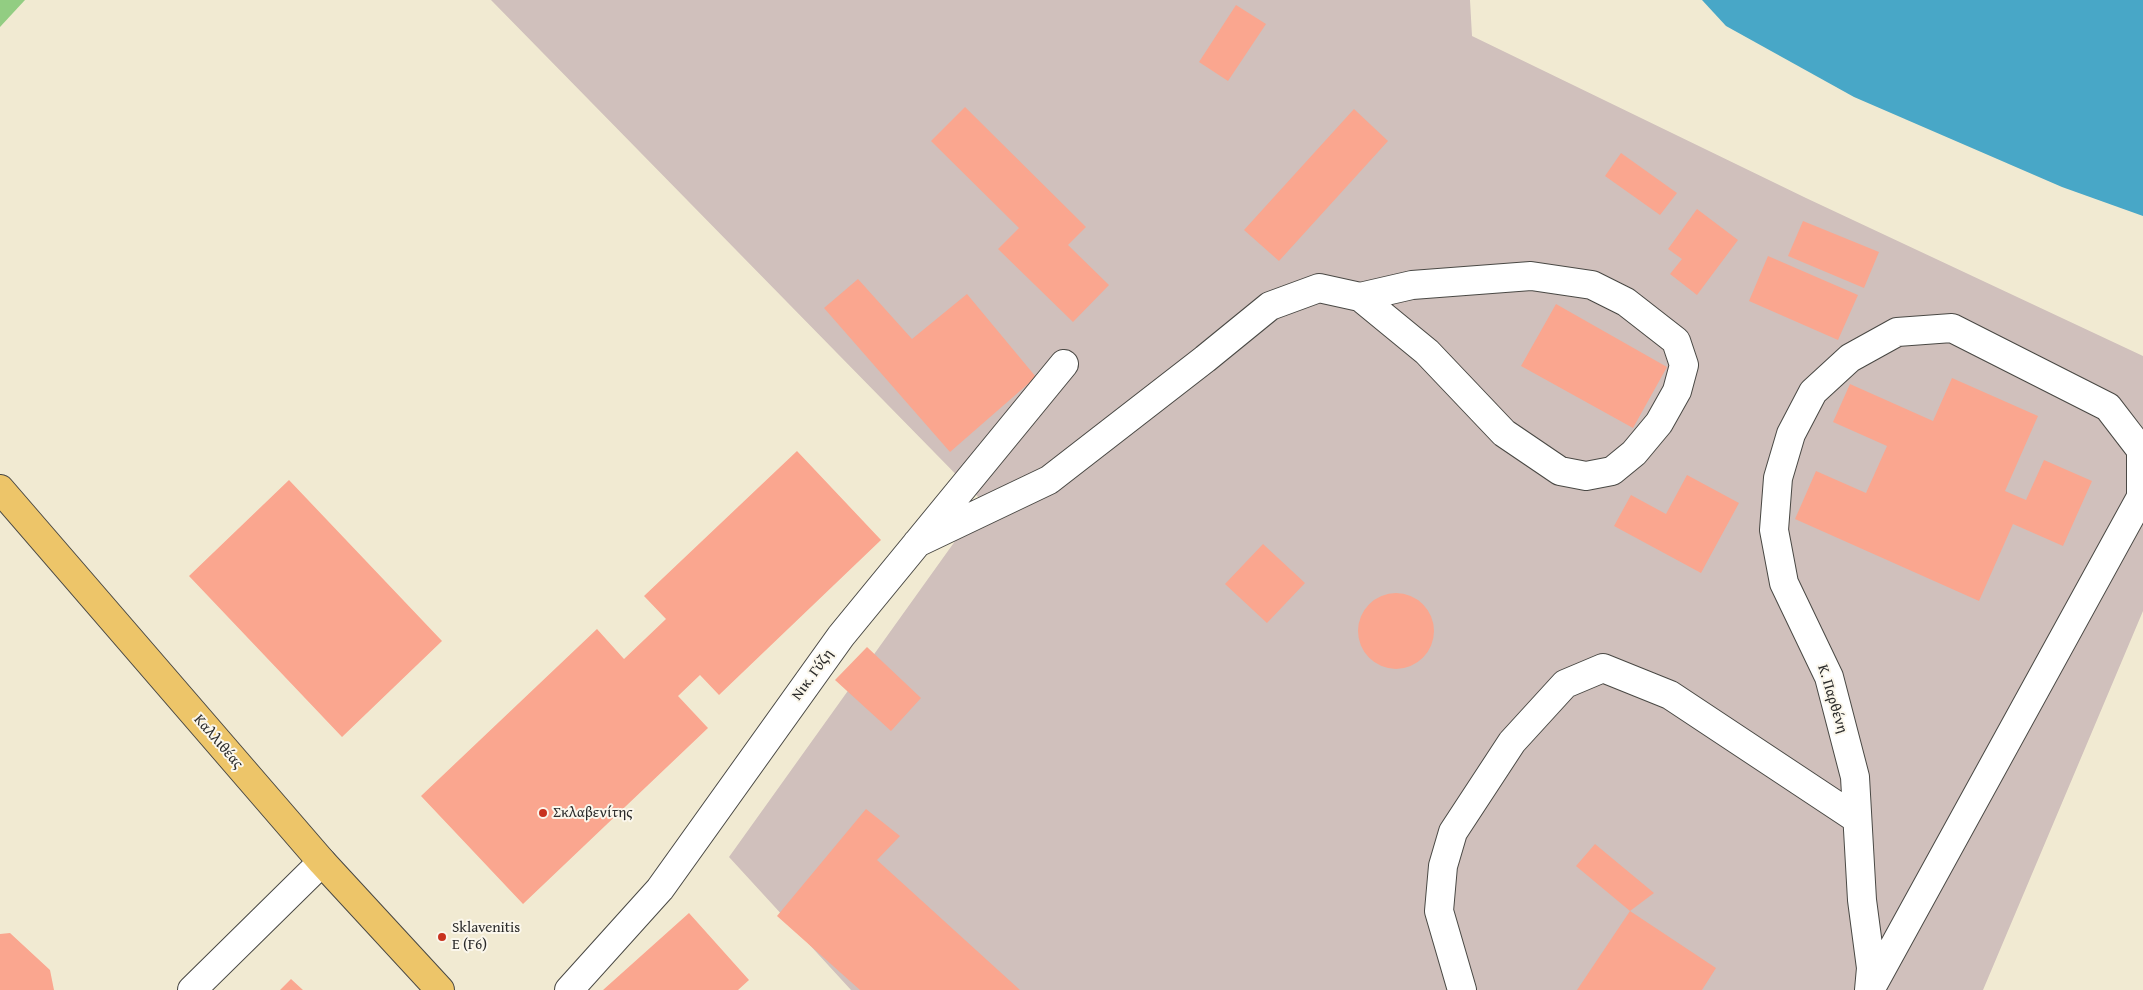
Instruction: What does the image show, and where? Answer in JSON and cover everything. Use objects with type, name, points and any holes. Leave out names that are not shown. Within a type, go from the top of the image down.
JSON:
[{"type":"main road","name":"Καλλιθέας","points":[[0,489],[322,862],[440,990]]},
{"type":"street","points":[[918,543],[1049,480],[1270,306],[1319,288],[1360,297],[1412,286],[1531,276],[1592,285],[1626,302],[1676,341],[1684,365],[1677,392],[1659,423],[1634,453],[1612,471],[1586,476],[1560,471],[1504,434],[1427,352],[1360,297]]},
{"type":"street","name":"Κ. Παρθένη","points":[[1952,328],[2108,408],[2141,450],[2141,497],[1869,990],[1871,968],[1862,900],[1855,777],[1828,677],[1784,583],[1774,530],[1778,478],[1791,434],[1813,392],[1850,358],[1898,332],[1952,328]]},
{"type":"street","name":"Νικ. Γύζη","points":[[569,990],[660,890],[841,636],[1064,364]]},
{"type":"street","points":[[1462,990],[1440,911],[1442,866],[1453,832],[1512,742],[1565,684],[1603,668],[1670,694],[1857,819]]},
{"type":"street","points":[[192,990],[322,862]]},
{"type":"shaded area","points":[[491,0],[1470,0],[1472,36],[1806,198],[2143,356],[2143,611],[1983,990],[851,990],[729,857],[983,502]]},
{"type":"green space","points":[[0,0],[25,0],[0,27]]},
{"type":"water","points":[[1702,0],[2143,0],[2143,216],[2062,187],[1854,97],[1726,26]]},
{"type":"building","points":[[1236,5],[1266,24],[1228,81],[1199,62]]},
{"type":"building","points":[[965,107],[1086,227],[1068,245],[1109,285],[1073,322],[998,249],[1019,228],[931,141]]},
{"type":"building","points":[[1354,109],[1388,141],[1279,261],[1244,230]]},
{"type":"building","points":[[1621,153],[1677,193],[1660,215],[1605,176]]},
{"type":"building","points":[[1697,209],[1738,240],[1697,295],[1670,274],[1682,259],[1668,249]]},
{"type":"building","points":[[1803,221],[1879,252],[1864,288],[1788,256]]},
{"type":"building","points":[[1768,256],[1858,295],[1838,340],[1749,301]]},
{"type":"building","points":[[858,279],[912,339],[967,294],[1036,377],[950,452],[824,308]]},
{"type":"building","points":[[1556,304],[1667,367],[1633,428],[1521,366]]},
{"type":"building","points":[[1952,378],[2038,416],[2005,491],[2026,500],[2044,460],[2092,481],[2063,546],[2013,524],[1979,601],[1795,519],[1816,471],[1866,493],[1887,446],[1833,422],[1850,384],[1933,421]]},
{"type":"building","points":[[797,451],[881,540],[719,695],[700,675],[678,696],[708,728],[523,904],[421,796],[597,629],[624,659],[666,619],[644,596]]},
{"type":"building","points":[[1687,475],[1739,503],[1701,573],[1614,526],[1631,495],[1666,514]]},
{"type":"building","points":[[289,480],[442,641],[342,737],[189,576]]},
{"type":"building","points":[[1263,544],[1305,583],[1267,623],[1225,584]]},
{"type":"building","points":[[1396,593],[1410,596],[1423,604],[1431,617],[1434,631],[1431,645],[1423,658],[1410,666],[1396,669],[1382,666],[1369,658],[1361,645],[1358,631],[1361,617],[1369,604],[1382,596]]},
{"type":"building","points":[[867,647],[921,698],[891,731],[835,680]]},
{"type":"building","points":[[866,809],[900,836],[877,860],[1020,990],[860,990],[777,916]]},
{"type":"building","points":[[1595,844],[1654,893],[1630,911],[1576,866]]},
{"type":"building","points":[[1630,911],[1716,968],[1702,990],[1577,990]]},
{"type":"building","points":[[689,913],[749,980],[738,990],[603,990]]},
{"type":"building","points":[[10,933],[50,970],[54,990],[0,990],[0,934]]},
{"type":"building","points":[[291,979],[303,990],[280,990]]},
{"type":"place","name":"Σκλαβενίτης","points":[[543,813]]},
{"type":"place","name":"Sklavenitis E (F6)","points":[[442,937]]}]
